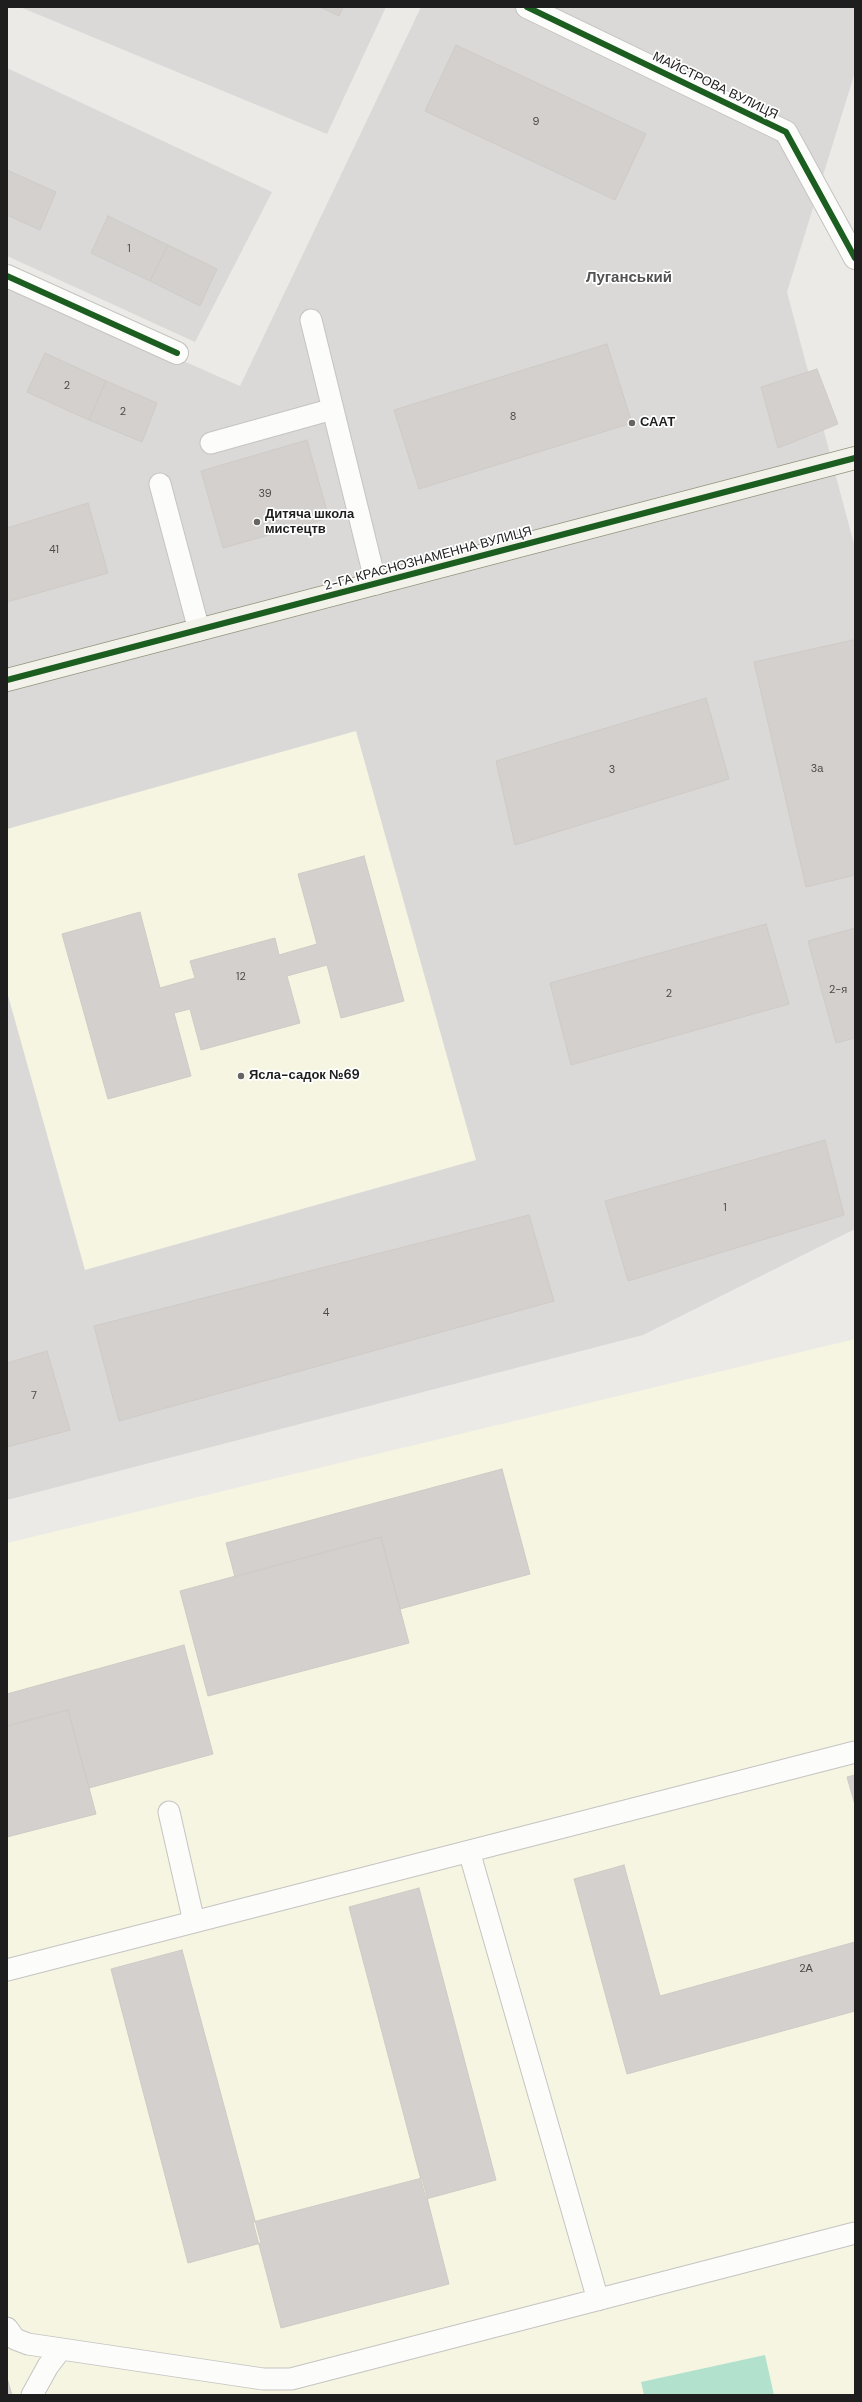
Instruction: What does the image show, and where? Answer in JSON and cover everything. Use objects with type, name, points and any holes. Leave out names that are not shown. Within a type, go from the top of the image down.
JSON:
[{"type":"street","name":"МАЙСТРОВА ВУЛИЦЯ","points":[[527,7],[786,132],[855,258]]},
{"type":"street","points":[[7,276],[177,353]]},
{"type":"street","name":"2-ГА КРАСНОЗНАМЕННА ВУЛИЦЯ","points":[[7,680],[855,458]]},
{"type":"lane","points":[[310,320],[376,584]]},
{"type":"lane","points":[[211,443],[333,409]]},
{"type":"lane","points":[[160,484],[200,630]]},
{"type":"lane","points":[[7,1970],[855,1752]]},
{"type":"lane","points":[[169,1812],[194,1922]]},
{"type":"lane","points":[[469,1851],[598,2300]]},
{"type":"lane","points":[[7,2328],[15,2339],[28,2344],[263,2379],[291,2379],[855,2233]]},
{"type":"lane","points":[[32,2395],[48,2366],[61,2349]]},
{"type":"shaded area","points":[[20,7],[386,7],[327,134]]},
{"type":"shaded area","points":[[421,7],[855,7],[855,72],[787,292],[855,548],[855,1229],[643,1335],[7,1500],[7,283],[240,386]]},
{"type":"shaded area","points":[[7,68],[272,192],[195,342],[7,256]]},
{"type":"shaded area","name":"Ясла-садок №69","points":[[356,731],[476,1160],[85,1270],[7,992],[7,829]]},
{"type":"shaded area","points":[[855,1339],[855,2395],[7,2395],[7,1543]]},
{"type":"green space","points":[[765,2355],[774,2395],[644,2395],[641,2382]]},
{"type":"building","points":[[320,7],[343,7],[339,16]]},
{"type":"building","points":[[456,45],[646,134],[615,200],[425,111]]},
{"type":"building","points":[[7,170],[56,192],[40,230],[7,215]]},
{"type":"building","points":[[108,216],[168,245],[150,281],[91,253]]},
{"type":"building","points":[[168,245],[217,269],[200,306],[150,281]]},
{"type":"building","points":[[607,344],[632,423],[419,489],[394,410]]},
{"type":"building","points":[[45,353],[106,381],[89,420],[27,392]]},
{"type":"building","points":[[817,369],[838,424],[778,448],[761,387]]},
{"type":"building","points":[[106,381],[157,403],[142,442],[89,420]]},
{"type":"building","points":[[307,440],[329,518],[223,548],[201,471]]},
{"type":"building","points":[[88,503],[108,573],[7,602],[7,528]]},
{"type":"building","points":[[853,640],[855,650],[855,875],[806,887],[754,662]]},
{"type":"building","points":[[706,698],[729,779],[515,845],[496,761]]},
{"type":"building","points":[[364,856],[404,1001],[341,1018],[327,965],[287,976],[300,1023],[201,1050],[190,1009],[174,1013],[191,1076],[108,1099],[62,934],[140,912],[160,988],[195,978],[190,961],[275,938],[279,955],[317,944],[298,874]]},
{"type":"building","points":[[766,924],[789,1004],[571,1065],[550,983]]},
{"type":"building","points":[[855,928],[855,1038],[836,1043],[808,941]]},
{"type":"building","points":[[825,1140],[844,1215],[628,1281],[605,1201]]},
{"type":"building","points":[[529,1215],[554,1301],[119,1421],[94,1326]]},
{"type":"building","points":[[47,1351],[70,1430],[7,1447],[7,1363]]},
{"type":"building","points":[[502,1469],[530,1574],[400,1609],[381,1537],[235,1577],[226,1543]]},
{"type":"building","points":[[381,1537],[409,1643],[208,1696],[180,1591]]},
{"type":"building","points":[[184,1645],[213,1754],[89,1788],[68,1710],[7,1726],[7,1694]]},
{"type":"building","points":[[68,1710],[96,1814],[7,1837],[7,1726]]},
{"type":"building","points":[[855,1775],[855,1805],[847,1777]]},
{"type":"building","points":[[624,1865],[660,1996],[855,1942],[855,2011],[627,2074],[574,1879]]},
{"type":"building","points":[[419,1888],[496,2180],[426,2199],[349,1907]]},
{"type":"building","points":[[182,1950],[261,2243],[188,2263],[111,1969]]},
{"type":"building","points":[[422,2178],[449,2284],[281,2328],[253,2222]]},
{"type":"building","points":[[7,2378],[12,2395],[7,2395]]},
{"type":"cycle path","points":[[527,7],[786,132],[855,258]]},
{"type":"cycle path","points":[[7,276],[177,353]]},
{"type":"cycle path","points":[[7,680],[855,458]]},
{"type":"place","name":"СААТ","points":[[632,423]]},
{"type":"place","name":"Дитяча школа мистецтв","points":[[257,522]]},
{"type":"place","name":"Ясла-садок №69","points":[[241,1076]]},
{"type":"district","name":"Луганський","points":[[629,278]]}]
